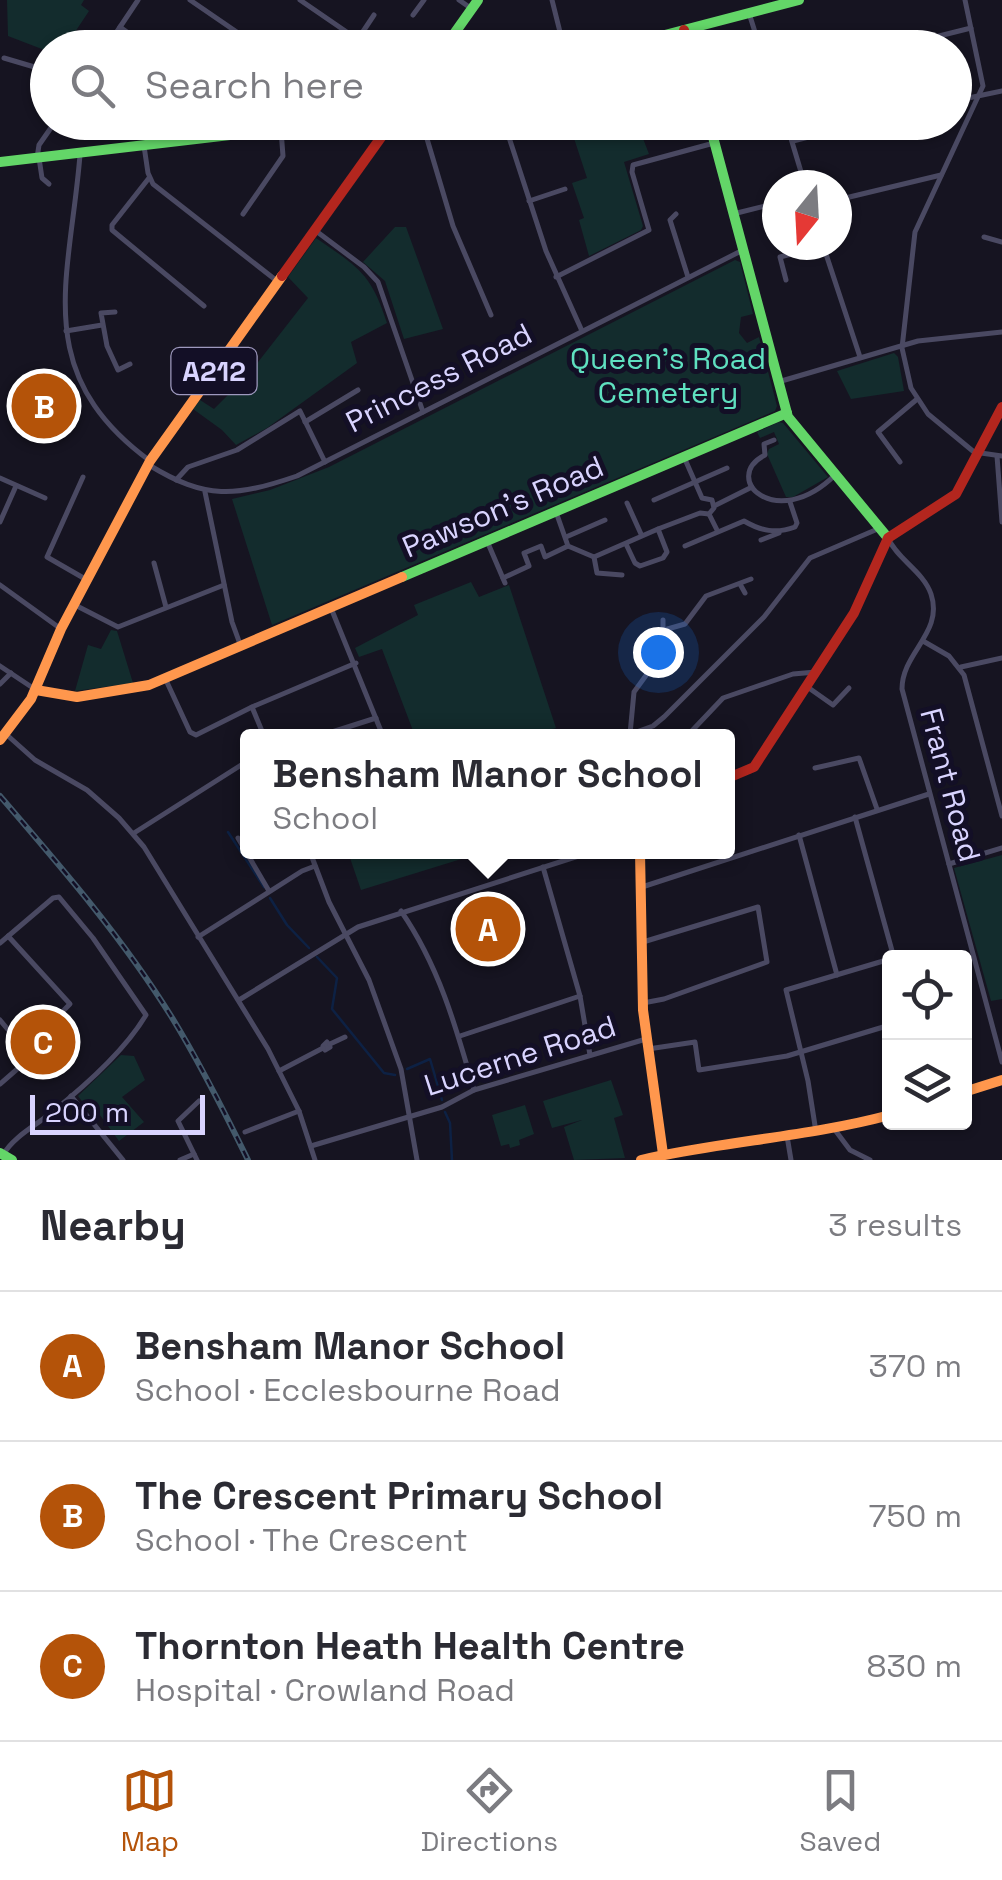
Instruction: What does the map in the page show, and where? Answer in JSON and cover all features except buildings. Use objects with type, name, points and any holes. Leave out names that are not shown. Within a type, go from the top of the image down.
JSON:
[{"type":"street","points":[[118,30],[138,0]]},
{"type":"street","points":[[190,0],[234,30]]},
{"type":"street","points":[[300,0],[344,30]]},
{"type":"street","points":[[413,15],[424,0]]},
{"type":"street","points":[[457,30],[475,4],[460,0]]},
{"type":"street","points":[[552,0],[560,30]]},
{"type":"street","points":[[963,30],[971,28],[965,0]]},
{"type":"street","points":[[684,30],[792,1]]},
{"type":"street","points":[[749,13],[754,30]]},
{"type":"street","points":[[364,30],[374,14]]},
{"type":"street","points":[[120,27],[124,30]]},
{"type":"street","points":[[972,33],[982,84],[972,112]]},
{"type":"street","points":[[4,58],[30,67]]},
{"type":"street","points":[[972,97],[1002,91]]},
{"type":"street","points":[[43,140],[38,158],[42,178],[49,184]]},
{"type":"street","points":[[0,162],[187,140]]},
{"type":"street","points":[[243,214],[284,156],[282,140]]},
{"type":"street","name":"A212","points":[[3,737],[36,690],[61,629],[149,462],[379,140]]},
{"type":"street","points":[[427,140],[453,226],[491,315]]},
{"type":"street","points":[[510,140],[556,277],[582,332]]},
{"type":"street","points":[[713,140],[787,414],[885,532]]},
{"type":"street","points":[[796,140],[792,141],[801,170]]},
{"type":"street","points":[[959,140],[915,232],[902,344],[908,382],[917,399],[946,431],[978,454],[999,456],[1002,522]]},
{"type":"street","points":[[556,277],[649,230],[632,167],[714,143]]},
{"type":"street","points":[[144,146],[149,178],[278,282]]},
{"type":"street","name":"Princess Road","points":[[80,154],[63,294],[75,366],[86,393],[110,425],[149,462],[176,480],[205,492],[247,492],[297,476],[743,250]]},
{"type":"street","points":[[852,197],[942,176]]},
{"type":"street","points":[[149,178],[112,230],[204,306]]},
{"type":"street","points":[[529,201],[565,190]]},
{"type":"street","points":[[733,214],[762,207]]},
{"type":"street","points":[[676,214],[670,220],[688,277]]},
{"type":"street","points":[[314,230],[364,266],[378,282],[423,412]]},
{"type":"street","points":[[984,237],[1002,242]]},
{"type":"street","points":[[781,260],[786,280]]},
{"type":"street","points":[[828,260],[860,357]]},
{"type":"street","points":[[114,312],[101,309],[111,358],[119,373],[130,364]]},
{"type":"street","points":[[66,330],[102,325]]},
{"type":"street","points":[[778,382],[902,344],[1002,332]]},
{"type":"street","points":[[305,422],[358,390]]},
{"type":"street","points":[[900,462],[878,432],[917,399]]},
{"type":"street","points":[[645,729],[678,704],[764,618],[810,558],[885,532],[954,496],[1002,407]]},
{"type":"street","points":[[176,480],[186,469],[237,450],[300,411],[325,462]]},
{"type":"street","name":"Pawson's Road","points":[[165,678],[787,414]]},
{"type":"street","points":[[774,440],[764,444],[764,455],[753,464],[750,476],[752,487],[767,500],[790,502],[835,475]]},
{"type":"street","points":[[684,457],[702,498],[712,500],[714,506]]},
{"type":"street","points":[[654,500],[727,468]]},
{"type":"street","points":[[82,477],[47,557],[87,580]]},
{"type":"street","points":[[0,478],[45,498]]},
{"type":"street","points":[[0,522],[16,486]]},
{"type":"street","points":[[709,514],[714,506],[752,487]]},
{"type":"street","points":[[205,492],[240,644]]},
{"type":"street","points":[[761,540],[797,525],[790,502]]},
{"type":"street","points":[[627,503],[641,534]]},
{"type":"street","points":[[556,512],[568,546]]},
{"type":"street","points":[[487,541],[504,581],[529,566],[524,553],[541,546],[545,557],[568,546],[594,557],[641,534],[700,513],[709,514]]},
{"type":"street","points":[[709,514],[716,530]]},
{"type":"street","points":[[566,537],[605,520]]},
{"type":"street","points":[[686,546],[744,521],[760,529],[782,532]]},
{"type":"street","points":[[626,544],[634,563],[640,566],[662,558],[667,550],[658,530]]},
{"type":"street","points":[[735,776],[752,770],[858,606],[885,532]]},
{"type":"street","name":"Frant Road","points":[[885,532],[930,591],[933,620],[908,659],[902,686],[1002,1062]]},
{"type":"street","points":[[594,557],[597,573],[622,575]]},
{"type":"street","points":[[157,567],[166,607]]},
{"type":"street","points":[[664,630],[682,626],[706,596],[751,579]]},
{"type":"street","points":[[740,584],[745,594]]},
{"type":"street","points":[[0,585],[61,629]]},
{"type":"street","points":[[74,604],[118,627],[224,585]]},
{"type":"street","points":[[331,608],[380,729]]},
{"type":"street","points":[[629,729],[633,695],[642,677],[662,654],[663,620]]},
{"type":"street","points":[[923,641],[944,652],[960,668],[1002,816]]},
{"type":"street","points":[[960,668],[1002,658]]},
{"type":"street","points":[[0,666],[36,690],[66,696],[133,690],[165,678],[192,735],[356,663]]},
{"type":"street","points":[[0,684],[10,672]]},
{"type":"street","points":[[694,729],[723,698],[793,674],[816,672]]},
{"type":"street","points":[[806,686],[834,705],[849,688]]},
{"type":"street","points":[[252,706],[261,729]]},
{"type":"street","points":[[341,729],[376,718]]},
{"type":"street","points":[[3,737],[87,790],[134,833],[279,1071],[299,1111],[315,1160]]},
{"type":"street","points":[[815,768],[859,758],[876,810]]},
{"type":"street","points":[[134,833],[240,766]]},
{"type":"street","points":[[735,857],[930,794]]},
{"type":"street","points":[[855,817],[890,950]]},
{"type":"street","points":[[799,836],[837,975]]},
{"type":"street","points":[[949,864],[1002,848]]},
{"type":"street","points":[[250,859],[269,891]]},
{"type":"street","points":[[312,859],[369,980],[401,1069],[416,1160]]},
{"type":"street","points":[[238,1000],[345,934],[401,911],[567,859]]},
{"type":"street","points":[[640,859],[642,1003],[669,1156]]},
{"type":"street","points":[[642,887],[728,859]]},
{"type":"street","points":[[198,937],[315,866]]},
{"type":"street","points":[[543,866],[580,996],[590,1056]]},
{"type":"street","points":[[0,943],[57,896],[93,938],[146,1014],[119,1050],[71,1096],[10,1145],[7,1157]]},
{"type":"street","points":[[642,1003],[664,999],[767,962],[758,907],[643,942]]},
{"type":"street","points":[[401,911],[427,953],[450,1006],[474,1090]]},
{"type":"street","points":[[8,936],[70,1004],[64,1010]]},
{"type":"street","points":[[816,1132],[786,990],[882,961]]},
{"type":"street","points":[[458,1036],[580,996]]},
{"type":"street","points":[[0,1020],[32,1058],[0,1084]]},
{"type":"street","points":[[800,1052],[882,1027]]},
{"type":"street","points":[[279,1071],[345,1036]]},
{"type":"street","name":"Lucerne Road","points":[[311,1146],[442,1107],[474,1090],[590,1056],[647,1044],[695,1042],[700,1070],[800,1052]]},
{"type":"street","points":[[972,1089],[1002,1080]]},
{"type":"street","points":[[71,1096],[123,1160]]},
{"type":"street","points":[[180,1160],[195,1157],[178,1121],[199,1101]]},
{"type":"street","points":[[245,1132],[299,1111]]},
{"type":"street","points":[[640,1160],[835,1130],[882,1116]]},
{"type":"street","points":[[835,1130],[850,1150],[870,1160]]},
{"type":"street","points":[[788,1136],[790,1160]]},
{"type":"green space","points":[[7,0],[84,0],[81,5],[89,11],[76,30],[30,30],[30,44],[8,36]]},
{"type":"green space","points":[[575,140],[644,140],[649,154],[624,162],[643,226],[589,256],[579,220],[584,218],[572,183],[587,178]]},
{"type":"green space","points":[[395,227],[406,227],[443,329],[404,339],[385,281],[363,262]]},
{"type":"green space","points":[[316,238],[343,256],[369,282],[387,323],[351,342],[357,363],[267,428],[236,445],[193,409],[200,400],[214,409],[248,375],[308,298],[288,277]]},
{"type":"green space","name":"Queen's Road Cemetery","points":[[735,260],[740,262],[753,314],[741,317],[739,333],[747,343],[759,337],[777,406],[775,411],[272,625],[232,499],[270,490],[329,467]]},
{"type":"green space","points":[[894,353],[904,391],[851,399],[837,371]]},
{"type":"green space","points":[[779,422],[828,477],[793,497],[786,497],[767,454],[779,444],[774,432],[760,438],[757,432]]},
{"type":"green space","points":[[471,582],[479,597],[509,585],[556,728],[412,729],[382,649],[359,657],[355,648],[418,615],[414,605]]},
{"type":"green space","points":[[111,630],[117,631],[133,683],[75,691],[88,645],[101,649]]},
{"type":"green space","points":[[1002,855],[1002,999],[991,1001],[954,868]]},
{"type":"green space","points":[[350,859],[461,859],[361,890]]},
{"type":"green space","points":[[121,1055],[134,1056],[145,1080],[122,1097],[144,1122],[119,1141],[97,1111],[91,1113],[78,1096]]},
{"type":"green space","points":[[611,1080],[623,1115],[614,1118],[625,1158],[574,1160],[564,1127],[582,1120],[552,1128],[543,1101]]},
{"type":"green space","points":[[525,1105],[534,1134],[519,1140],[520,1145],[501,1146],[492,1115]]},
{"type":"waterway","points":[[228,832],[240,850]]},
{"type":"waterway","points":[[246,859],[264,887]]},
{"type":"waterway","points":[[270,898],[287,925],[309,948]]},
{"type":"waterway","points":[[317,957],[337,978],[332,1009],[384,1073],[395,1075]]},
{"type":"waterway","points":[[407,1069],[430,1059],[442,1100]]},
{"type":"waterway","points":[[445,1112],[450,1123],[452,1160]]},
{"type":"railway","points":[[0,796],[90,903],[152,987],[192,1051],[248,1160]]},
{"type":"traffic: fast","points":[[457,30],[478,0]]},
{"type":"traffic: fast","points":[[684,30],[799,0]]},
{"type":"traffic: fast","points":[[0,162],[188,140]]},
{"type":"traffic: fast","points":[[714,140],[788,417],[888,538]]},
{"type":"traffic: fast","points":[[402,577],[787,413]]},
{"type":"traffic: fast","points":[[0,1153],[12,1160]]},
{"type":"traffic: slow","points":[[0,740],[31,699],[61,629],[150,461],[282,276]]},
{"type":"traffic: slow","points":[[36,690],[77,697],[149,685],[402,577]]},
{"type":"traffic: slow","points":[[640,859],[643,1010],[663,1154]]},
{"type":"traffic: slow","points":[[972,1089],[1002,1080]]},
{"type":"traffic: slow","points":[[641,1160],[882,1117]]},
{"type":"traffic: jam","points":[[282,276],[379,140]]},
{"type":"traffic: jam","points":[[735,775],[754,767],[854,613],[888,538],[956,494],[1002,407]]},
{"type":"place","name":"The Crescent Primary School","points":[[44,406]]},
{"type":"place","name":"Bensham Manor School","points":[[488,929]]},
{"type":"place","name":"Thornton Heath Health Centre","points":[[43,1042]]}]
